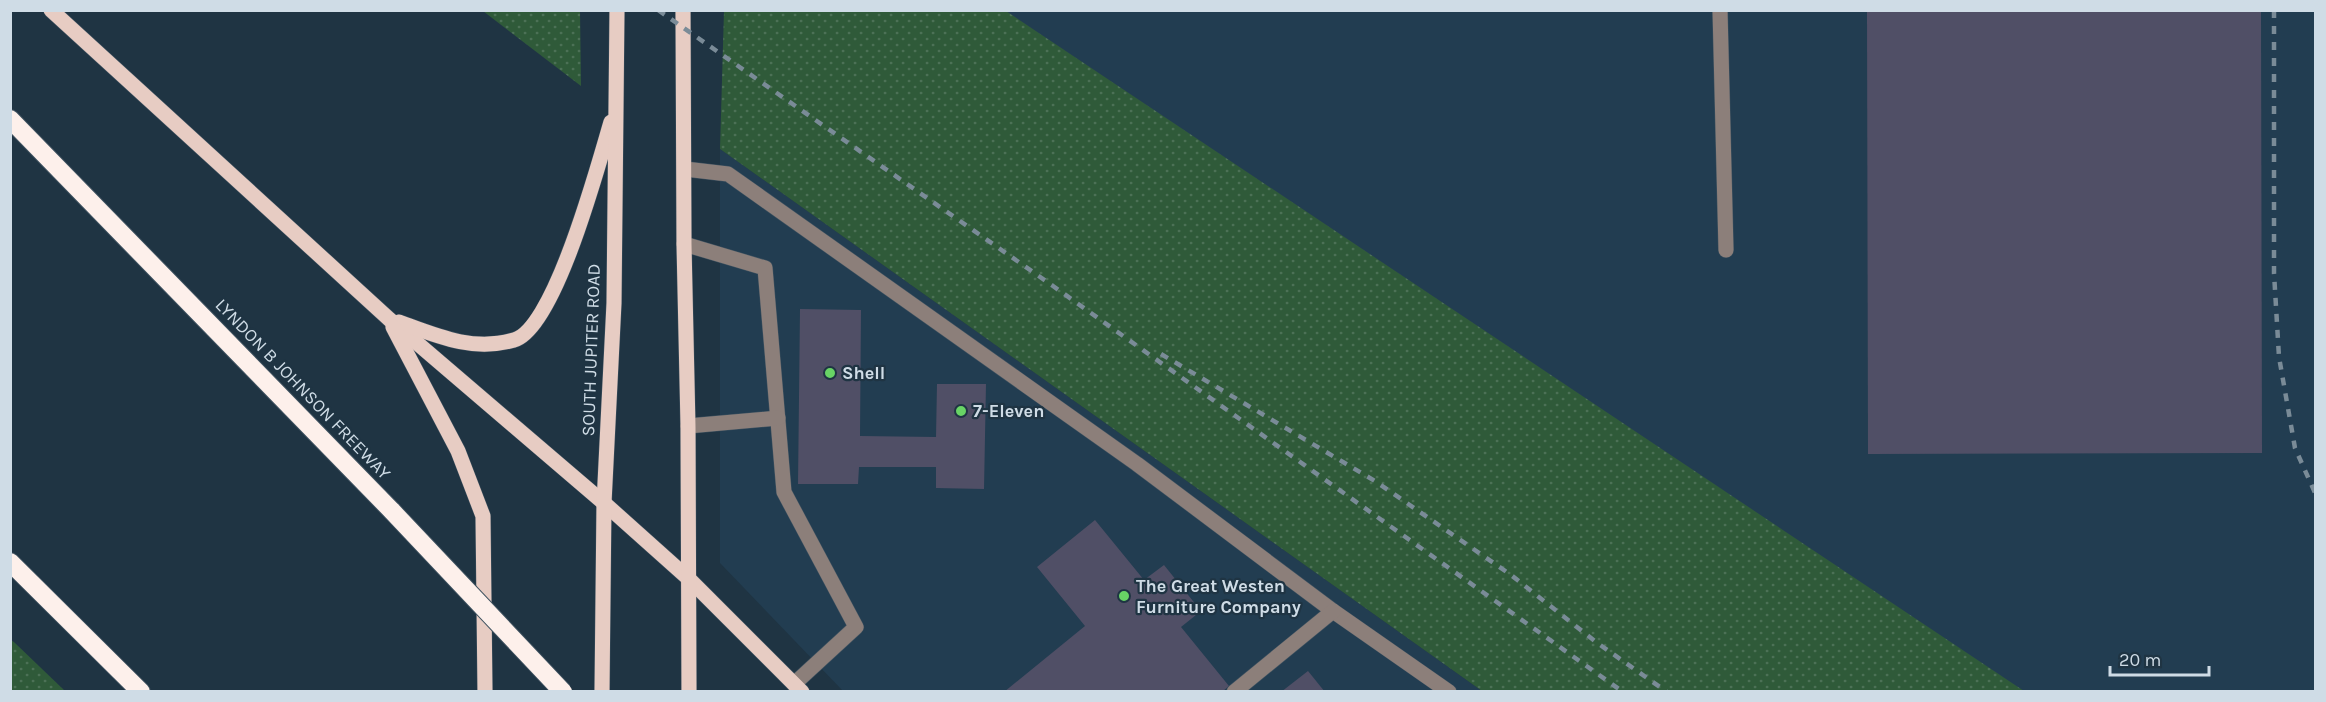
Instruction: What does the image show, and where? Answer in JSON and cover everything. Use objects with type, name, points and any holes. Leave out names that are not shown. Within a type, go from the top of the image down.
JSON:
[{"type":"highway","name":"LYNDON B JOHNSON FREEWAY","points":[[10,119],[392,511],[563,692]]},
{"type":"highway","points":[[10,562],[141,692]]},
{"type":"main road","points":[[51,10],[389,319],[689,579],[798,688]]},
{"type":"main road","name":"SOUTH JUPITER ROAD","points":[[602,692],[604,503],[614,303],[617,10]]},
{"type":"main road","points":[[683,10],[689,692]]},
{"type":"main road","points":[[389,319],[457,344],[489,344],[517,340],[537,320],[563,271],[584,214],[617,101]]},
{"type":"main road","points":[[389,319],[458,451],[483,516],[485,692]]},
{"type":"lane","points":[[1720,10],[1726,250]]},
{"type":"lane","points":[[685,169],[728,174],[1137,464],[1333,611],[1449,692]]},
{"type":"lane","points":[[684,244],[765,268],[784,492],[856,627],[798,688]]},
{"type":"lane","points":[[688,426],[778,418]]},
{"type":"lane","points":[[1234,692],[1333,611]]},
{"type":"shaded area","points":[[968,11],[2315,11],[2315,691],[1847,691]]},
{"type":"shaded area","points":[[720,149],[1482,691],[843,691],[720,563]]},
{"type":"green space","points":[[483,11],[580,11],[581,86]]},
{"type":"green space","points":[[724,11],[1006,11],[2024,691],[1482,691],[720,149]]},
{"type":"green space","points":[[10,639],[15,643],[65,691],[11,691]]},
{"type":"building","points":[[1867,10],[2261,10],[2262,453],[1868,454]]},
{"type":"building","name":"Shell","points":[[800,309],[861,310],[860,436],[936,437],[937,384],[986,384],[984,489],[936,488],[936,467],[859,467],[858,484],[798,484]]},
{"type":"building","name":"The Great Westen Furniture Company","points":[[1095,520],[1144,580],[1164,565],[1201,611],[1181,627],[1229,686],[1222,692],[1004,692],[1085,626],[1037,567]]},
{"type":"building","points":[[1308,671],[1325,692],[1281,692]]},
{"type":"railway","points":[[658,10],[1053,286],[1623,692]]},
{"type":"railway","points":[[2274,10],[2274,273],[2279,357],[2295,448],[2316,495]]},
{"type":"railway","points":[[1161,354],[1375,481],[1511,575],[1596,642],[1667,692]]},
{"type":"place","name":"Shell","points":[[830,373]]},
{"type":"place","name":"7-Eleven","points":[[961,411]]},
{"type":"place","name":"The Great Westen Furniture Company","points":[[1124,596]]}]
